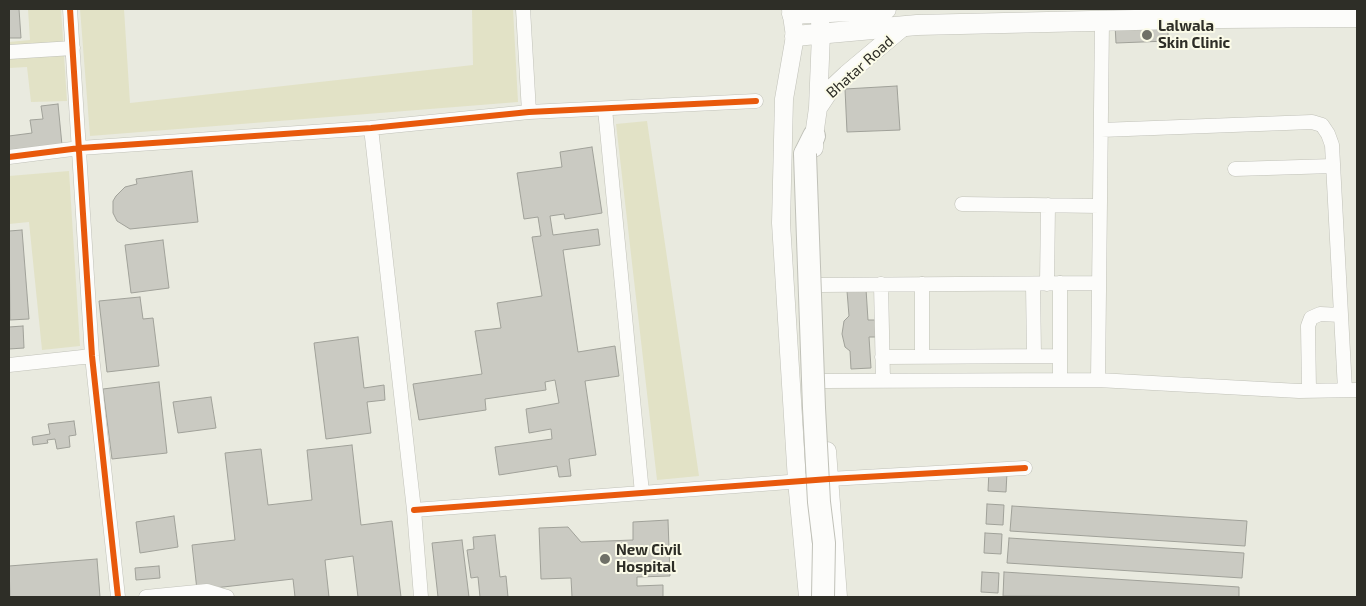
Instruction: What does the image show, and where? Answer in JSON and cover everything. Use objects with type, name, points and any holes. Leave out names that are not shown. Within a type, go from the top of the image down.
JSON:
[{"type":"highway","points":[[809,145],[814,408],[819,502],[824,543],[823,597]]},
{"type":"main road","points":[[792,11],[886,9]]},
{"type":"main road","points":[[795,36],[946,17],[1102,21],[1357,17]]},
{"type":"street","points":[[70,9],[92,356],[118,597]]},
{"type":"street","points":[[523,9],[529,112]]},
{"type":"street","points":[[819,10],[821,34],[818,108],[809,145],[819,285],[822,381],[838,597]]},
{"type":"street","points":[[792,11],[795,36],[784,99],[781,223],[797,481],[808,597]]},
{"type":"street","name":"Bhatar Road","points":[[818,108],[830,90],[842,79],[915,20]]},
{"type":"street","points":[[1098,380],[1102,21]]},
{"type":"street","points":[[9,52],[73,48]]},
{"type":"street","points":[[9,157],[80,148],[371,128],[529,112],[756,101]]},
{"type":"street","points":[[605,109],[642,493]]},
{"type":"street","points":[[822,381],[1098,380],[1309,390],[1351,390],[1341,315],[1332,145],[1322,125],[1312,122],[1101,130]]},
{"type":"street","points":[[371,128],[414,510],[420,597]]},
{"type":"street","points":[[1235,169],[1333,166]]},
{"type":"street","points":[[962,204],[1100,206]]},
{"type":"street","points":[[1034,356],[1047,284],[1048,205]]},
{"type":"street","points":[[819,285],[1099,283]]},
{"type":"street","points":[[881,284],[883,380]]},
{"type":"street","points":[[922,284],[922,357]]},
{"type":"street","points":[[1047,284],[1060,356],[1060,380]]},
{"type":"street","points":[[1309,390],[1308,326],[1310,318],[1320,314],[1341,315]]},
{"type":"street","points":[[9,365],[92,356]]},
{"type":"street","points":[[882,357],[1060,356]]},
{"type":"street","points":[[414,510],[797,481],[1025,468]]},
{"type":"street","points":[[798,597],[802,535]]},
{"type":"street","points":[[146,597],[207,591],[227,597]]},
{"type":"green space","points":[[28,9],[61,9],[67,101],[31,102],[27,67],[9,68],[9,42],[30,40]]},
{"type":"green space","points":[[80,9],[124,9],[130,103],[473,65],[472,9],[513,9],[518,102],[90,136]]},
{"type":"green space","points":[[647,121],[699,476],[657,480],[616,124]]},
{"type":"green space","points":[[69,171],[80,346],[42,350],[29,222],[9,224],[9,176]]},
{"type":"building","points":[[9,9],[19,9],[21,38],[9,38]]},
{"type":"building","points":[[1168,24],[1168,41],[1116,43],[1115,25]]},
{"type":"building","points":[[897,86],[900,130],[847,132],[845,89]]},
{"type":"building","points":[[58,104],[62,145],[9,150],[9,136],[32,133],[30,120],[43,119],[41,106]]},
{"type":"building","points":[[592,147],[602,213],[565,219],[564,214],[550,216],[553,235],[598,229],[600,245],[563,250],[578,352],[615,346],[619,376],[585,381],[596,455],[569,459],[571,476],[559,477],[557,466],[499,475],[495,447],[552,439],[551,429],[529,433],[526,409],[559,403],[555,380],[545,382],[546,390],[485,399],[486,410],[419,420],[413,384],[482,374],[475,331],[501,328],[497,303],[542,296],[532,237],[541,236],[538,217],[524,219],[517,173],[562,167],[560,152]]},
{"type":"building","points":[[192,171],[198,222],[130,229],[117,221],[113,213],[113,201],[125,187],[137,184],[136,179]]},
{"type":"building","points":[[22,230],[29,319],[10,320],[9,231]]},
{"type":"building","points":[[163,240],[169,288],[131,293],[125,245]]},
{"type":"building","points":[[866,289],[868,320],[875,320],[877,337],[869,337],[871,368],[851,369],[850,351],[845,347],[842,334],[844,321],[849,316],[847,291]]},
{"type":"building","points":[[140,297],[143,319],[153,318],[159,366],[107,372],[99,301]]},
{"type":"building","points":[[23,326],[24,348],[9,349],[9,327]]},
{"type":"building","points":[[358,337],[364,388],[384,385],[385,400],[367,402],[371,433],[326,439],[314,343]]},
{"type":"building","points":[[159,382],[167,453],[112,459],[103,389]]},
{"type":"building","points":[[211,397],[216,428],[178,433],[173,402]]},
{"type":"building","points":[[74,421],[76,435],[69,436],[70,447],[57,449],[55,439],[47,440],[48,443],[33,445],[32,437],[50,434],[48,424]]},
{"type":"building","points":[[352,445],[361,525],[392,521],[401,597],[358,597],[353,556],[325,560],[329,597],[295,597],[293,579],[197,590],[192,545],[235,540],[225,453],[261,449],[268,505],[312,500],[307,450]]},
{"type":"building","points":[[989,471],[1007,472],[1006,492],[988,491]]},
{"type":"building","points":[[987,504],[1004,505],[1003,525],[986,524]]},
{"type":"building","points":[[1012,506],[1247,521],[1245,546],[1010,531]]},
{"type":"building","points":[[174,516],[178,547],[140,553],[136,522]]},
{"type":"building","name":"New Civil Hospital","points":[[668,520],[670,576],[637,577],[637,586],[663,585],[663,597],[572,597],[571,578],[541,579],[539,528],[568,527],[581,542],[633,540],[633,522]]},
{"type":"building","points":[[985,533],[1002,534],[1001,554],[984,553]]},
{"type":"building","points":[[495,535],[500,577],[506,576],[508,597],[480,597],[478,577],[471,578],[467,550],[474,549],[473,537]]},
{"type":"building","points":[[1009,538],[1244,553],[1242,578],[1007,563]]},
{"type":"building","points":[[462,540],[469,597],[438,597],[432,543]]},
{"type":"building","points":[[97,559],[100,597],[10,597],[9,566]]},
{"type":"building","points":[[159,566],[160,578],[136,580],[135,568]]},
{"type":"building","points":[[982,572],[999,573],[998,593],[981,592]]},
{"type":"building","points":[[1004,572],[1239,587],[1239,597],[1003,596]]},
{"type":"cycle path","points":[[70,9],[92,356],[118,597]]},
{"type":"cycle path","points":[[9,157],[80,148],[371,128],[529,112],[756,101]]},
{"type":"cycle path","points":[[414,510],[829,479],[1025,468]]},
{"type":"place","name":"Lalwala Skin Clinic","points":[[1147,35]]},
{"type":"place","name":"New Civil Hospital","points":[[605,559]]}]
